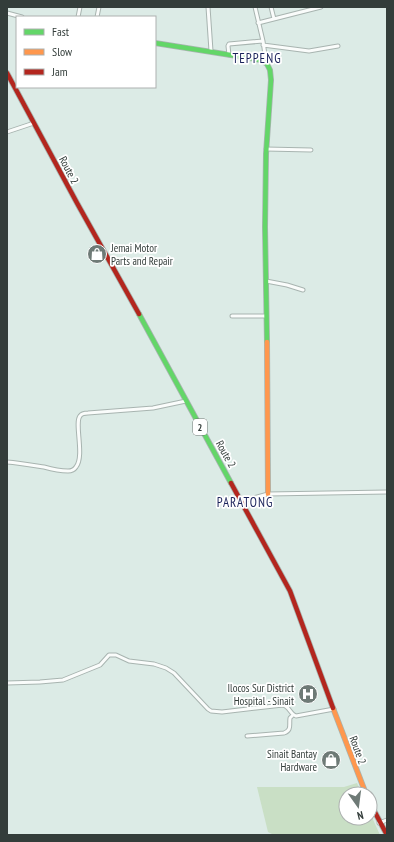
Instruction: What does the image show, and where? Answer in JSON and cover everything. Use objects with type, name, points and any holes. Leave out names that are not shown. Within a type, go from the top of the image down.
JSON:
[{"type":"main road","points":[[156,43],[252,58],[266,62],[271,76],[266,149],[265,227],[268,494]]},
{"type":"main road","name":"Route 2","points":[[7,72],[186,401],[242,500],[290,591],[363,786]]},
{"type":"main road","points":[[378,819],[387,835]]},
{"type":"street","points":[[208,7],[211,51]]},
{"type":"street","points":[[254,7],[266,62]]},
{"type":"street","points":[[271,7],[274,19]]},
{"type":"street","points":[[258,22],[320,7]]},
{"type":"street","points":[[7,13],[18,16]]},
{"type":"street","points":[[229,54],[229,44],[263,43],[309,51],[338,46]]},
{"type":"street","points":[[7,132],[34,124]]},
{"type":"street","points":[[266,149],[311,150]]},
{"type":"street","points":[[266,281],[287,285],[302,290]]},
{"type":"street","points":[[232,316],[266,316]]},
{"type":"street","points":[[7,462],[62,471],[71,470],[77,466],[79,462],[78,420],[79,416],[82,414],[154,408],[186,401]]},
{"type":"street","points":[[242,500],[268,494],[387,492]]},
{"type":"street","points":[[7,683],[63,680],[100,665],[109,656],[116,655],[129,661],[154,664],[166,668],[174,673],[211,711],[222,712],[283,705],[296,716],[334,709]]},
{"type":"street","points":[[246,736],[287,732],[290,727],[290,718],[294,715]]},
{"type":"street","points":[[380,823],[387,820]]},
{"type":"green space","points":[[357,783],[358,786],[347,786]]},
{"type":"green space","points":[[257,787],[338,787],[338,826],[376,826],[380,835],[274,835],[268,832]]},
{"type":"traffic: fast","points":[[156,43],[256,59],[267,64],[270,70],[271,80],[266,154],[265,227],[267,342]]},
{"type":"traffic: fast","points":[[139,314],[231,483]]},
{"type":"traffic: slow","points":[[267,342],[268,494]]},
{"type":"traffic: slow","points":[[333,708],[363,786]]},
{"type":"traffic: jam","points":[[7,73],[139,314]]},
{"type":"traffic: jam","points":[[231,483],[290,591],[333,708]]},
{"type":"traffic: jam","points":[[378,818],[387,835]]},
{"type":"place","name":"Jemai Motor Parts and Repair","points":[[97,254]]},
{"type":"place","name":"Ilocos Sur District Hospital - Sinait","points":[[308,694]]},
{"type":"place","name":"Sinait Bantay Hardware","points":[[331,760]]},
{"type":"district","name":"TEPPENG","points":[[257,58]]},
{"type":"district","name":"PARATONG","points":[[245,502]]}]
